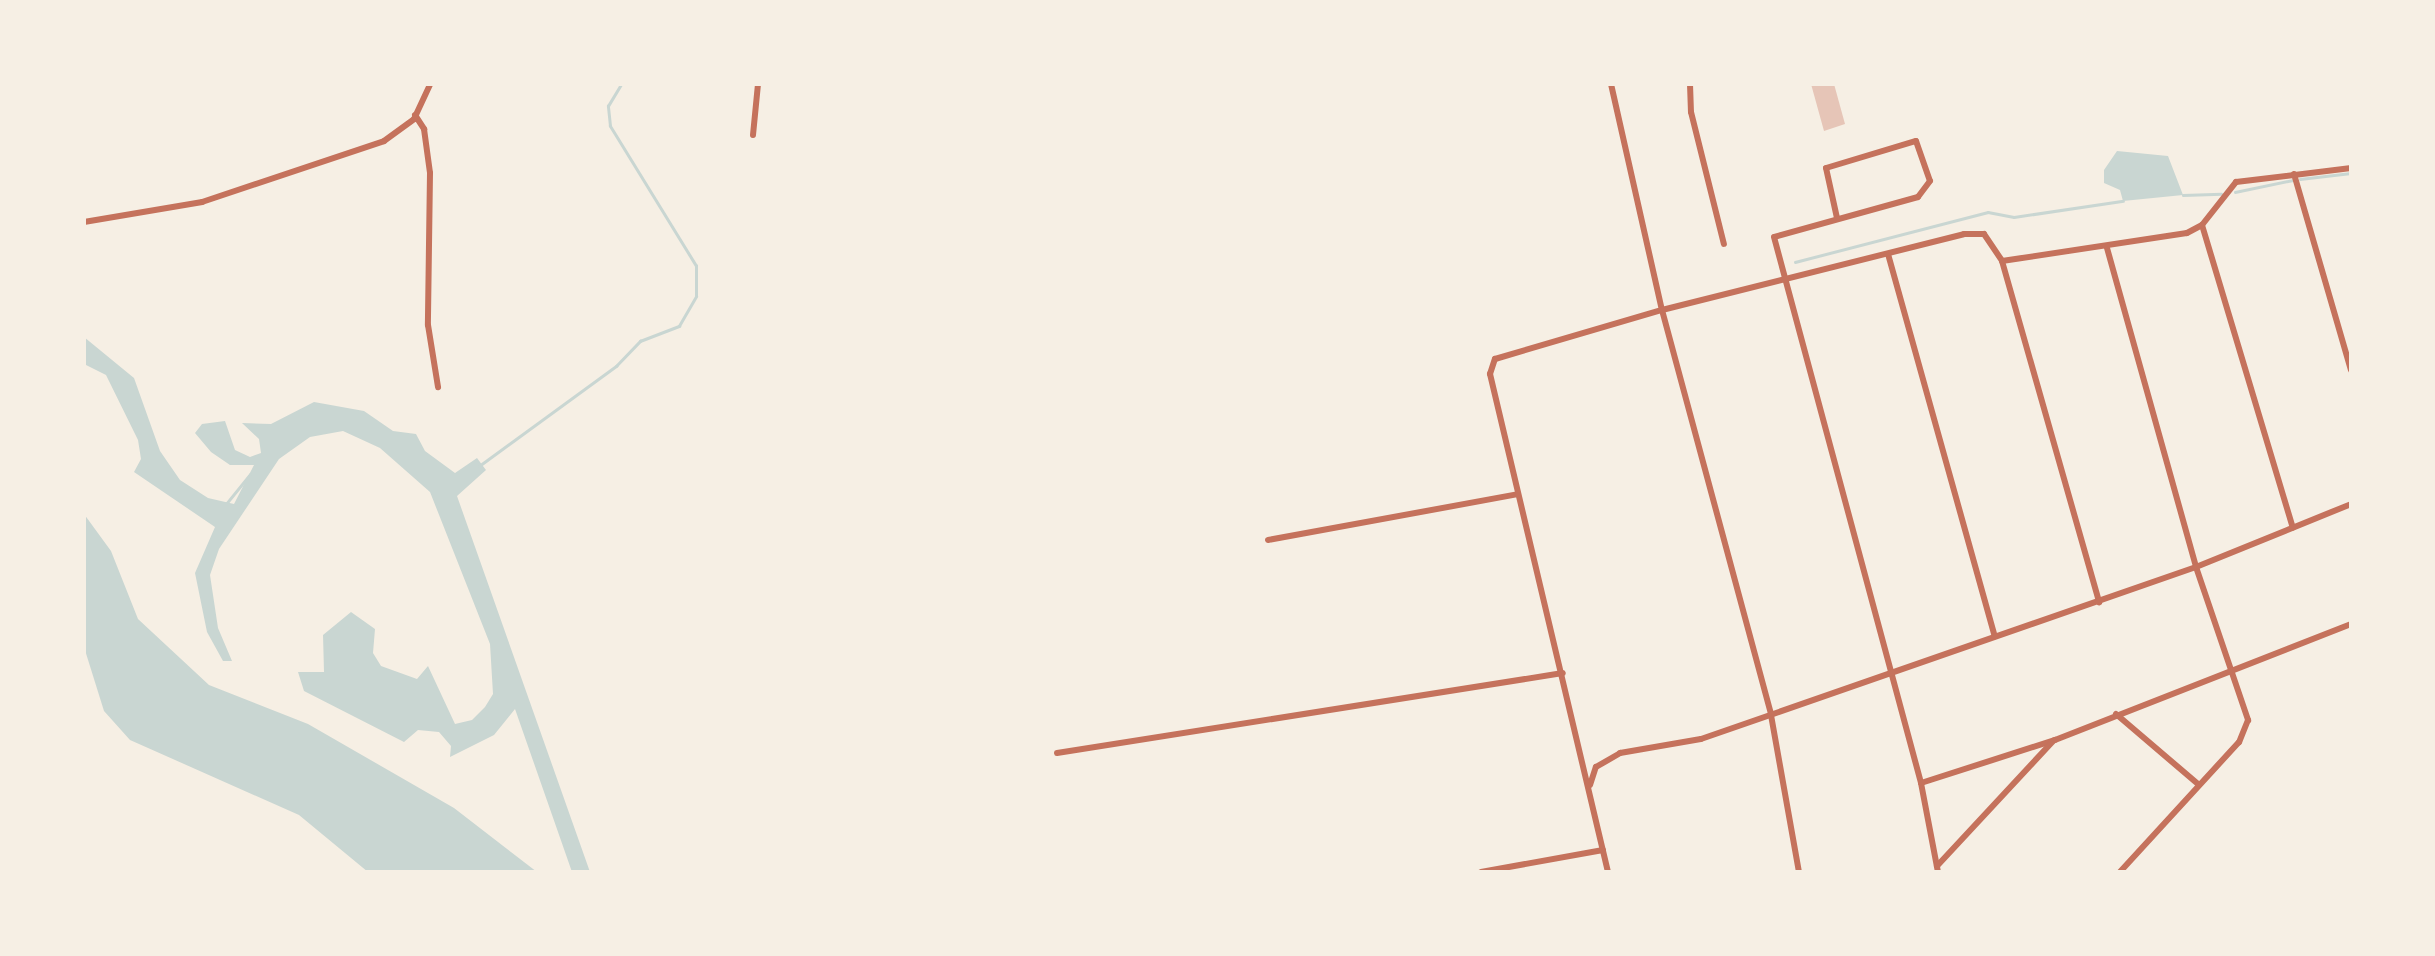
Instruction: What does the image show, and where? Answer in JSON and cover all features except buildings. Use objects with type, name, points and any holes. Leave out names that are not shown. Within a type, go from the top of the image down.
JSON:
[{"type":"street","points":[[84,222],[164,211],[247,188],[399,135],[415,115],[430,84]]},
{"type":"street","points":[[753,135],[758,84]]},
{"type":"street","points":[[1611,84],[1662,310],[1771,715],[1799,872]]},
{"type":"street","points":[[1690,84],[1691,112],[1724,244]]},
{"type":"street","points":[[415,115],[425,129],[430,173],[428,325],[438,387]]},
{"type":"street","points":[[1837,218],[1826,168],[1916,141],[1930,181],[1925,190],[1837,218],[1774,237],[1782,280],[1921,783],[1937,869]]},
{"type":"street","points":[[2002,261],[2108,248],[2202,225],[2236,182],[2351,168]]},
{"type":"street","points":[[2294,174],[2351,370]]},
{"type":"street","points":[[2202,225],[2293,528]]},
{"type":"street","points":[[1608,872],[1590,785],[1490,374],[1495,359],[1662,310],[1974,233],[1993,242],[2002,261],[2099,602]]},
{"type":"street","points":[[2108,248],[2196,567],[2229,672],[2244,706],[2246,732],[2120,872]]},
{"type":"street","points":[[1888,254],[1996,636]]},
{"type":"street","points":[[1268,540],[1518,494]]},
{"type":"street","points":[[1590,785],[1596,767],[1620,753],[1702,739],[2196,567],[2351,504]]},
{"type":"street","points":[[1921,783],[2054,740],[2351,624]]},
{"type":"street","points":[[1057,753],[1563,673]]},
{"type":"street","points":[[2116,714],[2200,785]]},
{"type":"street","points":[[1937,869],[2054,740]]},
{"type":"street","points":[[1481,872],[1603,850]]},
{"type":"shaded area","points":[[2117,151],[2168,156],[2183,195],[2123,201],[2120,190],[2104,183],[2104,170]]},
{"type":"shaded area","points":[[84,337],[134,378],[160,451],[180,480],[208,498],[234,504],[254,465],[230,465],[211,452],[195,433],[202,424],[225,421],[235,450],[250,457],[261,453],[259,439],[242,423],[271,424],[314,402],[364,411],[393,431],[416,434],[425,451],[455,473],[477,458],[486,470],[457,496],[590,872],[572,872],[515,709],[494,735],[450,757],[451,746],[439,732],[418,730],[404,742],[304,691],[298,672],[324,672],[323,635],[351,612],[375,629],[373,653],[381,666],[417,679],[428,666],[455,724],[472,720],[485,707],[493,694],[490,644],[430,492],[380,448],[343,431],[310,437],[279,459],[219,549],[210,575],[218,628],[232,661],[223,661],[207,632],[195,573],[215,527],[134,472],[141,459],[138,440],[106,375],[84,364]]},
{"type":"shaded area","points":[[84,514],[111,551],[138,619],[209,685],[308,724],[454,808],[537,872],[368,872],[299,815],[130,740],[104,711],[84,647]]},
{"type":"waterway","points":[[479,466],[616,366],[640,341],[679,326],[696,296],[696,266],[610,126],[608,106],[621,84]]},
{"type":"waterway","points":[[2300,179],[2351,173]]},
{"type":"waterway","points":[[2235,192],[2293,180]]},
{"type":"waterway","points":[[2183,195],[2221,194]]},
{"type":"waterway","points":[[1795,262],[1988,212],[2014,217],[2123,201]]},
{"type":"waterway","points":[[226,504],[250,474]]}]
